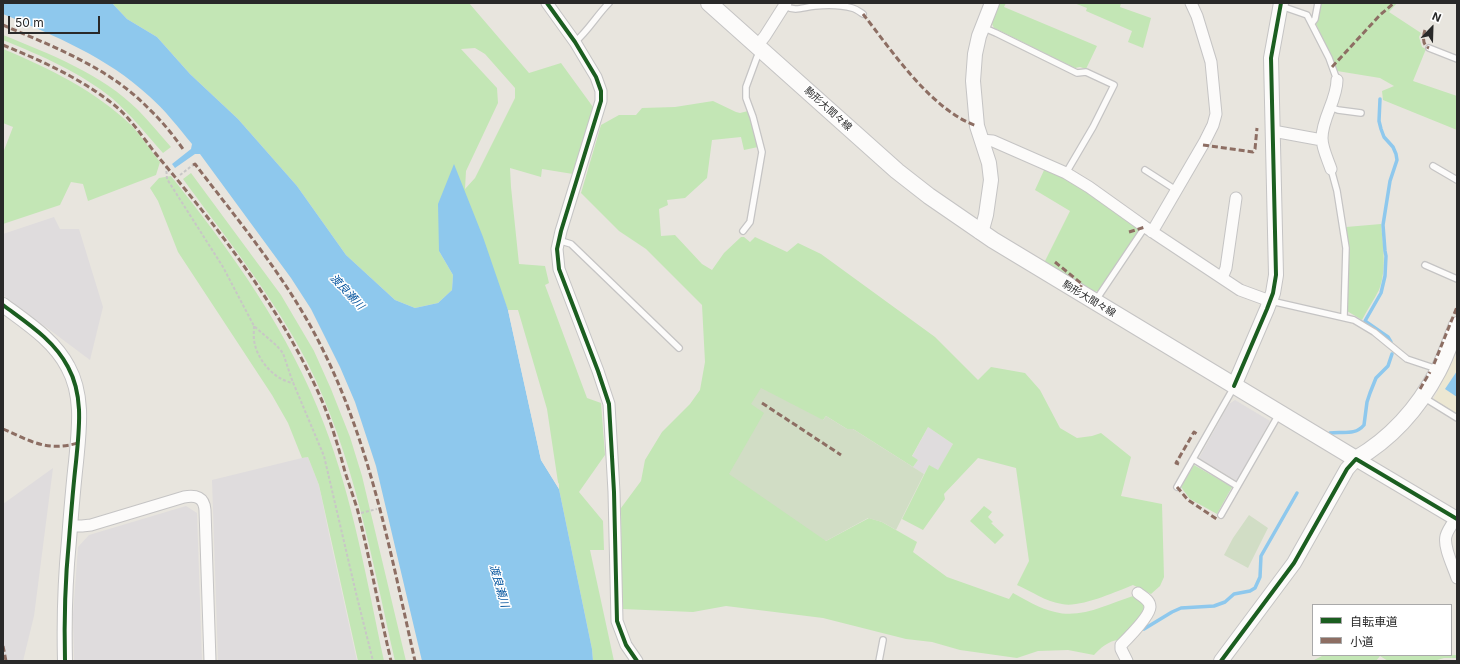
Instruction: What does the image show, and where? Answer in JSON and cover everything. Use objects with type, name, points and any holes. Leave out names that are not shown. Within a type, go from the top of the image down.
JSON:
[{"type":"main road","name":"駒形大間々線","points":[[709,3],[897,171],[928,196],[980,232],[1279,414],[1356,459]]},
{"type":"main road","points":[[1356,459],[1372,450],[1388,437],[1407,417],[1423,396],[1439,370],[1457,325]]},
{"type":"street","points":[[547,3],[575,42],[596,77],[601,91],[601,101],[558,240],[557,255],[560,274],[598,371],[609,404],[617,621],[626,645],[637,661]]},
{"type":"street","points":[[980,232],[986,215],[991,186],[989,163],[981,140],[975,111],[973,81],[975,54],[982,27],[992,3]]},
{"type":"street","points":[[1149,229],[1176,190],[1208,136],[1216,114],[1211,62],[1197,16],[1191,3]]},
{"type":"street","points":[[1234,386],[1270,301],[1276,275],[1271,58],[1281,4]]},
{"type":"street","points":[[760,49],[765,36],[785,5]]},
{"type":"street","points":[[1331,169],[1322,140],[1323,124],[1337,89],[1337,80]]},
{"type":"street","points":[[1273,131],[1322,140]]},
{"type":"street","points":[[981,140],[993,140],[1066,173],[1089,186],[1149,229],[1247,294],[1270,301]]},
{"type":"street","points":[[1222,278],[1226,268],[1236,198]]},
{"type":"street","points":[[3,305],[49,340],[63,357],[76,383],[79,398],[79,426],[64,607],[64,661]]},
{"type":"street","points":[[1221,661],[1294,563],[1347,469],[1356,459],[1457,518],[1447,534],[1446,540],[1446,547],[1457,578]]},
{"type":"street","points":[[70,526],[91,525],[184,497],[195,496],[202,500],[205,510],[210,661]]},
{"type":"street","points":[[1127,661],[1121,649],[1122,645],[1147,615],[1150,607],[1146,598],[1138,593]]},
{"type":"lane","points":[[575,42],[581,37],[602,9],[609,3]]},
{"type":"lane","points":[[1312,23],[1315,19],[1318,3]]},
{"type":"lane","points":[[1281,4],[1307,15],[1329,58],[1337,80]]},
{"type":"lane","points":[[785,5],[794,10],[814,6],[842,6],[853,8],[863,14]]},
{"type":"lane","points":[[982,27],[996,32],[1077,73],[1086,72],[1114,85],[1093,127],[1066,173]]},
{"type":"lane","points":[[1428,48],[1457,59]]},
{"type":"lane","points":[[743,231],[750,222],[762,152],[746,98],[746,87],[760,49]]},
{"type":"lane","points":[[1330,107],[1338,110],[1361,113]]},
{"type":"lane","points":[[1433,166],[1457,180]]},
{"type":"lane","points":[[1331,169],[1338,191],[1346,248],[1344,317]]},
{"type":"lane","points":[[1145,170],[1176,190]]},
{"type":"lane","points":[[1095,302],[1149,229]]},
{"type":"lane","points":[[558,240],[571,244],[679,348]]},
{"type":"lane","points":[[1425,265],[1457,279]]},
{"type":"lane","points":[[1270,301],[1354,320],[1374,332],[1407,359],[1439,370]]},
{"type":"lane","points":[[1177,488],[1234,386]]},
{"type":"lane","points":[[1423,396],[1457,418]]},
{"type":"lane","points":[[1221,516],[1279,414]]},
{"type":"lane","points":[[1193,459],[1237,486]]},
{"type":"lane","points":[[879,661],[883,640]]},
{"type":"path","points":[[180,175],[193,165]]},
{"type":"path","points":[[166,166],[167,179],[223,267],[254,326],[283,353],[324,456],[373,661]]},
{"type":"path","points":[[254,326],[253,336],[258,354],[264,363],[280,379],[294,383]]},
{"type":"path","points":[[361,513],[377,509]]},
{"type":"shaded area","points":[[54,217],[60,229],[79,229],[103,307],[90,360],[3,295],[3,234]]},
{"type":"shaded area","points":[[1457,353],[1457,415],[1433,400]]},
{"type":"shaded area","points":[[1235,400],[1270,421],[1237,481],[1199,458],[1229,404]]},
{"type":"shaded area","points":[[928,427],[953,444],[938,471],[929,465],[924,474],[913,467],[918,460],[912,457]]},
{"type":"shaded area","points":[[308,457],[319,485],[357,661],[218,661],[212,480]]},
{"type":"shaded area","points":[[53,468],[34,616],[23,661],[3,661],[3,504]]},
{"type":"shaded area","points":[[186,506],[197,513],[202,661],[74,661],[73,615],[78,547],[89,535]]},
{"type":"green space","points":[[112,3],[469,3],[529,73],[561,63],[593,107],[573,174],[542,169],[541,177],[510,168],[511,187],[519,264],[545,266],[549,283],[545,285],[587,398],[601,403],[605,455],[579,492],[603,521],[604,550],[590,550],[614,661],[593,661],[592,649],[559,489],[547,409],[518,310],[508,310],[500,290],[439,251],[453,275],[452,290],[438,303],[415,308],[395,300],[346,255],[297,186],[238,119],[190,74],[157,37],[127,19]],"holes":[[[475,48],[485,54],[515,88],[515,98],[475,178],[465,189],[466,171],[498,103],[497,88],[461,49]]]},
{"type":"green space","points":[[999,3],[1006,3],[1004,7],[1097,46],[1086,69],[1080,67],[1075,68],[994,28],[992,24]]},
{"type":"green space","points":[[1074,3],[1121,3],[1120,7],[1151,18],[1143,48],[1128,42],[1132,31],[1086,11],[1087,8]]},
{"type":"green space","points":[[1320,3],[1397,3],[1389,12],[1421,33],[1419,37],[1422,47],[1426,49],[1413,81],[1457,96],[1457,130],[1383,100],[1382,91],[1394,86],[1380,78],[1337,71],[1316,24]]},
{"type":"green space","points":[[3,35],[75,66],[92,75],[124,97],[147,119],[171,147],[163,153],[139,125],[113,99],[100,89],[60,65],[3,40]]},
{"type":"green space","points":[[3,49],[55,72],[87,91],[118,113],[136,130],[160,162],[156,175],[88,201],[83,184],[71,182],[60,205],[3,224],[3,153],[13,127],[3,123]]},
{"type":"green space","points":[[713,101],[736,112],[740,113],[748,111],[758,147],[744,150],[741,137],[712,140],[707,178],[685,198],[667,200],[668,205],[659,209],[661,236],[675,235],[702,264],[712,270],[724,253],[741,237],[744,237],[750,242],[755,237],[787,252],[798,243],[821,254],[935,337],[978,380],[991,367],[1025,373],[1040,390],[1060,428],[1077,438],[1101,433],[1131,457],[1121,496],[1162,504],[1164,577],[1160,586],[1151,594],[1133,585],[1098,599],[1078,604],[1062,604],[1044,599],[1017,585],[1029,561],[1016,468],[978,458],[944,494],[945,499],[923,530],[902,519],[929,465],[938,470],[953,444],[928,427],[912,456],[918,460],[913,467],[853,429],[847,429],[826,416],[823,420],[764,412],[826,541],[869,518],[882,522],[917,542],[913,552],[947,577],[1009,599],[1013,593],[1049,611],[1075,614],[1094,610],[1133,596],[1136,597],[1144,605],[1143,614],[1118,640],[1108,643],[1094,655],[1068,650],[1038,651],[1017,658],[960,650],[932,642],[906,639],[823,618],[726,606],[693,612],[622,609],[621,508],[641,481],[645,460],[662,432],[690,404],[700,390],[705,362],[702,305],[646,249],[619,231],[581,193],[601,125],[619,115],[636,115],[642,108],[675,107]]},
{"type":"green space","points":[[1045,168],[1064,177],[1141,228],[1098,291],[1094,292],[1044,263],[1070,211],[1035,190]]},
{"type":"green space","points":[[191,173],[281,295],[314,351],[331,389],[350,437],[362,476],[406,661],[395,661],[360,508],[337,434],[323,397],[307,362],[279,314],[248,268],[183,179]]},
{"type":"green space","points":[[171,176],[237,263],[276,325],[310,390],[334,453],[351,511],[384,661],[358,661],[319,485],[308,457],[302,458],[288,423],[272,395],[178,252],[158,201],[150,188],[159,178]]},
{"type":"green space","points":[[1381,224],[1384,258],[1383,274],[1379,290],[1362,320],[1347,311],[1349,247],[1346,227]]},
{"type":"green space","points":[[761,388],[823,420],[826,416],[847,429],[853,429],[924,474],[896,530],[882,522],[868,518],[826,541],[729,474],[764,413],[751,404]]},
{"type":"green space","points":[[1194,465],[1232,487],[1217,514],[1190,499],[1181,487]]},
{"type":"green space","points":[[984,506],[992,512],[988,517],[993,522],[991,523],[1004,535],[995,544],[970,521]]},
{"type":"green space","points":[[1249,515],[1268,528],[1248,568],[1224,555],[1233,538]]},
{"type":"green space","points":[[1457,655],[1457,658],[1444,658],[1434,661],[1388,661],[1380,656]]},
{"type":"green space","points":[[1322,656],[1380,656],[1376,661],[1312,661]]},
{"type":"water","name":"渡良瀬川","points":[[3,3],[112,3],[127,19],[157,37],[190,74],[238,119],[297,186],[346,255],[395,300],[415,308],[438,303],[452,290],[453,275],[439,251],[438,204],[454,164],[483,237],[508,310],[541,460],[559,489],[592,649],[593,661],[422,661],[376,466],[355,402],[340,367],[311,309],[291,278],[200,154],[195,154],[175,168],[172,164],[191,149],[192,144],[155,101],[133,82],[98,59],[61,39],[3,14]]},
{"type":"water","points":[[1457,371],[1457,397],[1445,389]]},
{"type":"pier","points":[[508,310],[510,310],[543,459],[559,484],[559,489],[541,460]]},
{"type":"waterway","points":[[1380,99],[1379,121],[1381,129],[1384,137],[1393,147],[1397,160],[1390,181],[1383,225],[1386,256],[1385,276],[1381,293],[1365,321],[1388,337],[1391,342]]},
{"type":"waterway","points":[[1330,433],[1357,431],[1364,425],[1367,402],[1370,393],[1376,378],[1388,366],[1392,354]]},
{"type":"waterway","points":[[1140,629],[1144,629],[1181,608],[1214,606],[1225,602],[1234,594],[1250,591],[1255,588],[1260,577],[1261,556],[1297,493]]},
{"type":"marked path","points":[[1332,67],[1380,15],[1394,3]]},
{"type":"marked path","points":[[863,14],[900,62],[929,94],[960,118],[977,126]]},
{"type":"marked path","points":[[3,25],[61,50],[99,70],[117,82],[134,95],[154,114],[183,149]]},
{"type":"marked path","points":[[1425,30],[1424,43],[1429,48]]},
{"type":"marked path","points":[[3,45],[74,78],[120,110],[207,216],[271,306],[290,337],[307,370],[323,403],[332,428],[357,508],[391,661]]},
{"type":"marked path","points":[[1203,145],[1253,152],[1255,149],[1257,128]]},
{"type":"marked path","points":[[193,165],[195,164],[246,230],[295,299],[322,348],[339,385],[367,462],[388,541],[415,661]]},
{"type":"marked path","points":[[1129,232],[1145,227]]},
{"type":"marked path","points":[[1055,262],[1082,284],[1078,292]]},
{"type":"marked path","points":[[1434,364],[1457,307]]},
{"type":"marked path","points":[[1420,389],[1430,372]]},
{"type":"marked path","points":[[762,403],[841,455]]},
{"type":"marked path","points":[[3,429],[31,441],[48,446],[78,443]]},
{"type":"marked path","points":[[1179,464],[1176,463],[1194,432],[1197,434]]},
{"type":"marked path","points":[[1177,487],[1188,500],[1218,520]]},
{"type":"marked path","points":[[3,646],[6,661]]},
{"type":"cycle path","points":[[547,3],[575,42],[596,77],[601,91],[601,101],[561,231],[557,249],[559,269],[609,404],[614,492],[617,621],[626,645],[637,661]]},
{"type":"cycle path","points":[[1234,386],[1267,309],[1273,293],[1276,275],[1271,58],[1281,3]]},
{"type":"cycle path","points":[[3,305],[30,325],[55,348],[62,357],[73,378],[78,401],[79,426],[67,571],[65,661]]},
{"type":"cycle path","points":[[1221,661],[1294,563],[1347,469],[1356,459],[1457,519]]}]
